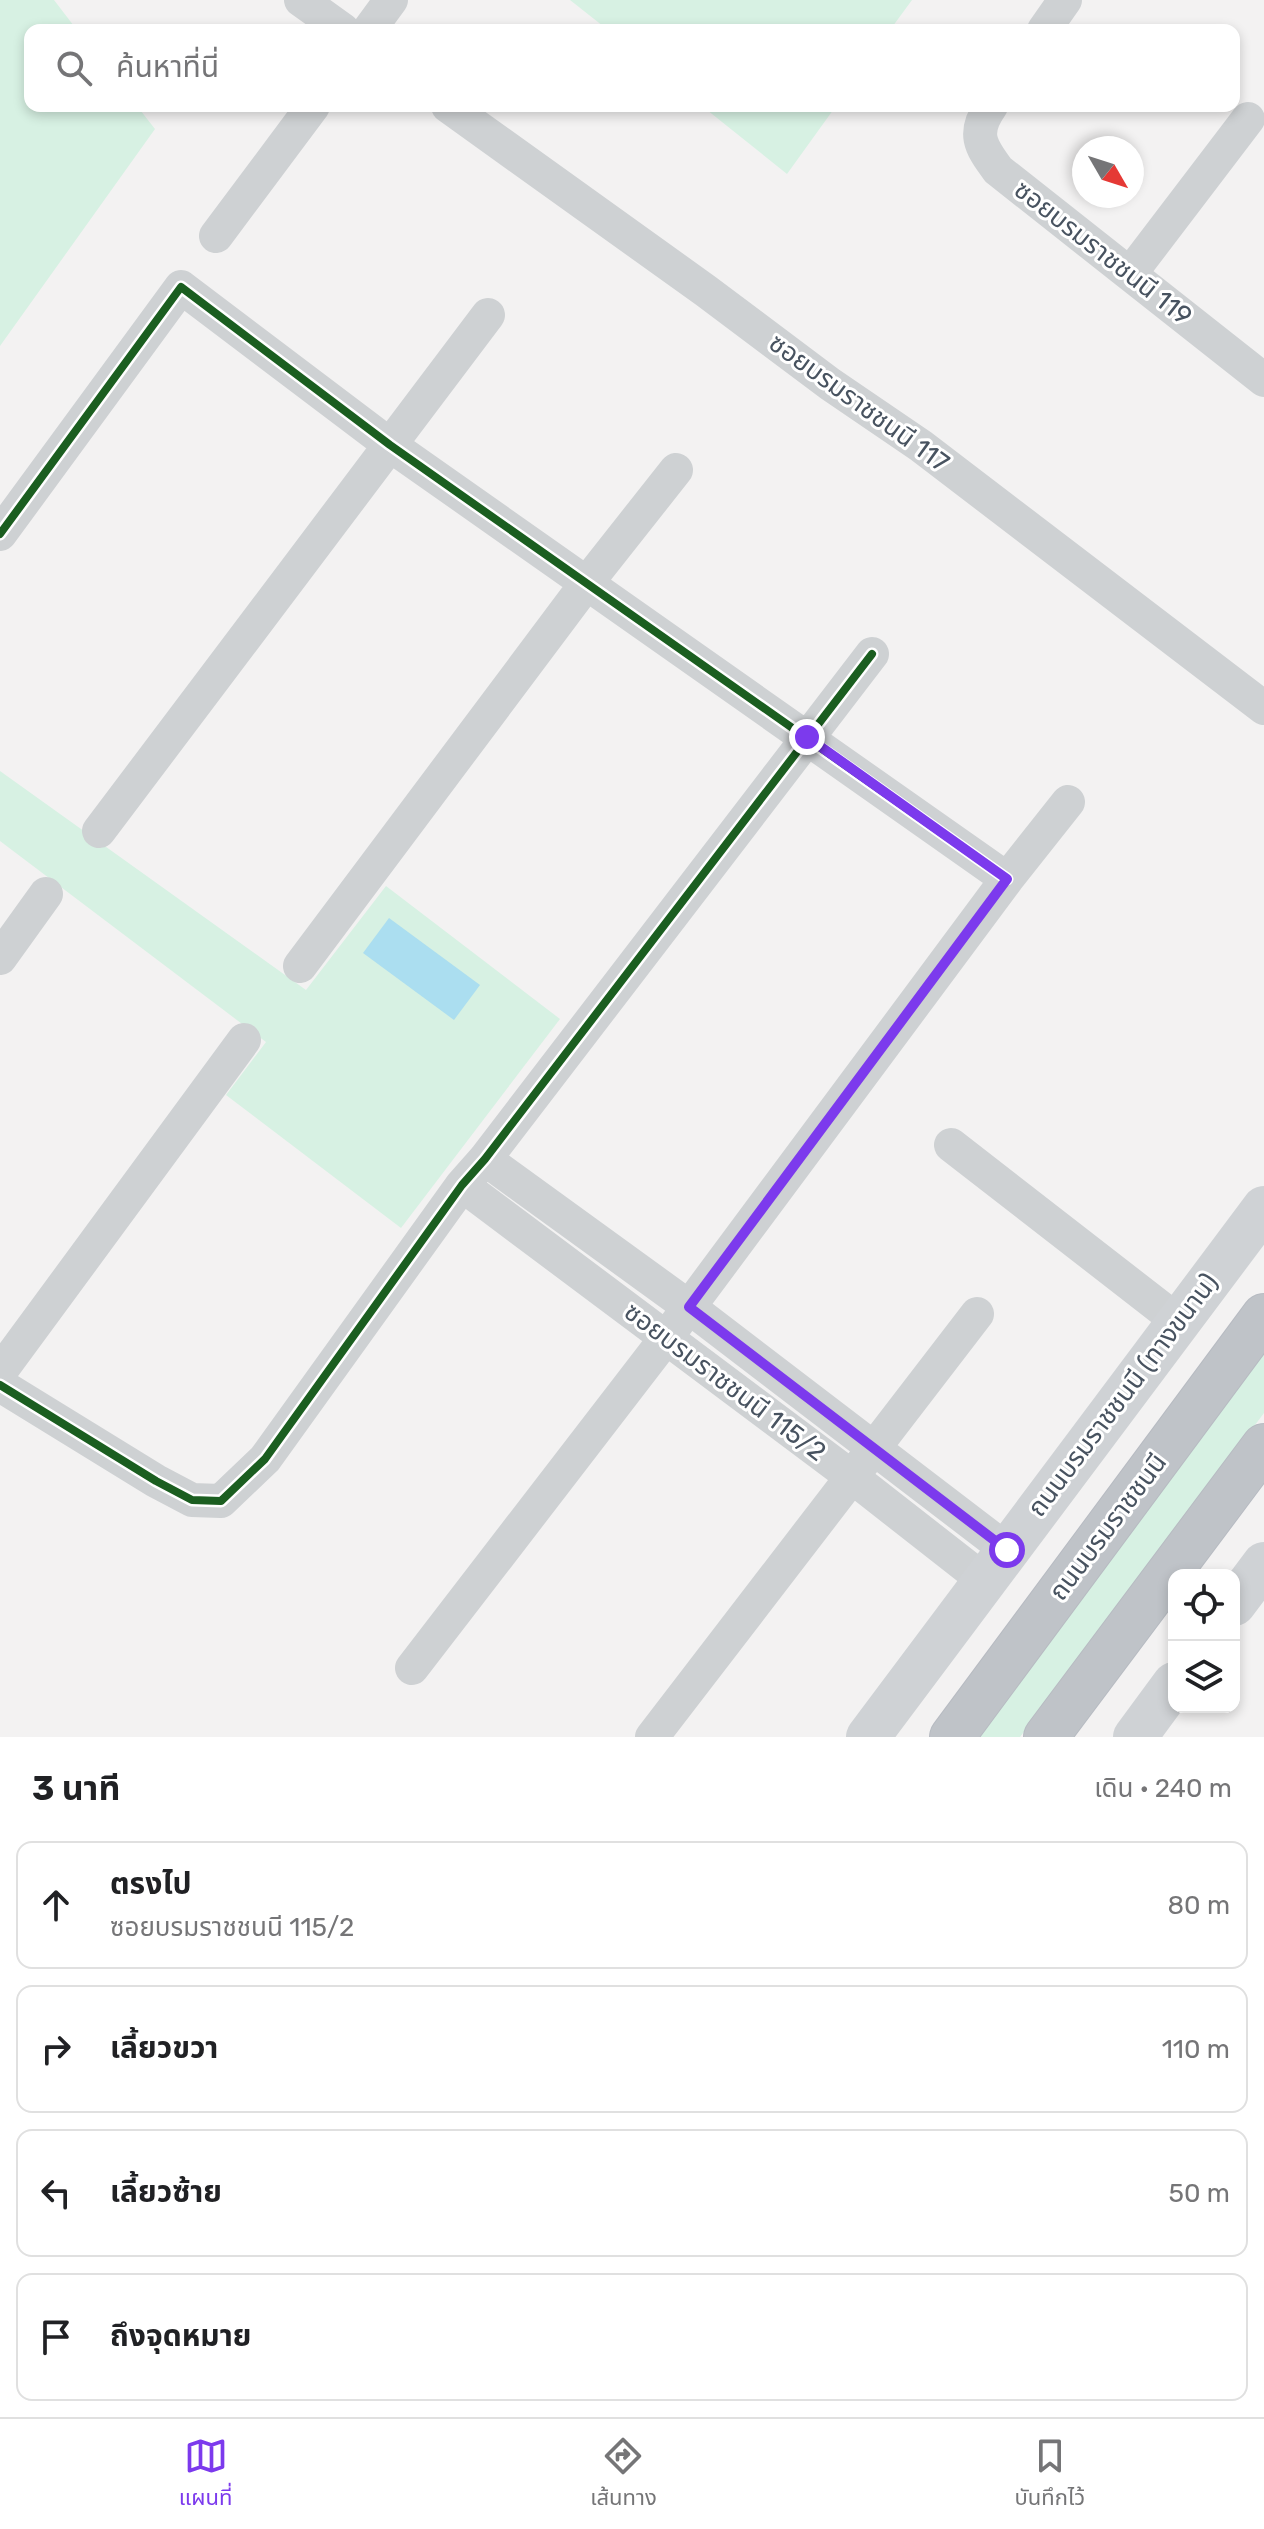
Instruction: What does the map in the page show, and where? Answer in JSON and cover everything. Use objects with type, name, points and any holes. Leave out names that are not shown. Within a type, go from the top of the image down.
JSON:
[{"type":"highway","name":"ถนนบรมราชชนนี","points":[[952,1737],[1264,1316]]},
{"type":"highway","points":[[1046,1737],[1264,1446]]},
{"type":"main road","name":"ถนนบรมราชชนนี (ทางขนาน)","points":[[868,1737],[1264,1208]]},
{"type":"main road","points":[[1240,1596],[1264,1564]]},
{"type":"main road","points":[[1135,1737],[1168,1692]]},
{"type":"street","points":[[301,0],[335,24]]},
{"type":"street","points":[[373,24],[391,0]]},
{"type":"street","points":[[1048,24],[1065,0]]},
{"type":"street","points":[[216,236],[309,112]]},
{"type":"street","name":"ซอยบรมราชชนนี 117","points":[[456,112],[830,384],[921,446],[1264,708]]},
{"type":"street","name":"ซอยบรมราชชนนี 119","points":[[987,112],[979,135],[983,150],[998,170],[1264,380]]},
{"type":"street","points":[[1130,274],[1248,119]]},
{"type":"street","points":[[0,534],[181,287],[390,445],[1007,879]]},
{"type":"street","points":[[99,831],[488,315]]},
{"type":"street","points":[[300,966],[586,584],[676,470]]},
{"type":"street","points":[[0,1385],[192,1500],[221,1501],[265,1459],[462,1185],[872,654]]},
{"type":"street","points":[[412,1668],[666,1338],[1007,879],[1068,802]]},
{"type":"street","points":[[0,958],[46,894]]},
{"type":"street","points":[[0,1372],[244,1040]]},
{"type":"street","points":[[951,1145],[1179,1322]]},
{"type":"street","name":"ซอยบรมราชชนนี 115/2","points":[[485,1159],[689,1307],[874,1447],[996,1566]]},
{"type":"street","name":"ซอยบรมราชชนนี 115/2","points":[[462,1185],[852,1477],[996,1566]]},
{"type":"street","points":[[652,1737],[977,1314]]},
{"type":"green space","points":[[0,0],[54,0],[72,24],[24,24],[24,112],[142,112],[155,129],[0,346]]},
{"type":"green space","points":[[570,0],[912,0],[894,24],[600,24]]},
{"type":"green space","points":[[710,112],[832,112],[787,174]]},
{"type":"green space","points":[[0,771],[306,990],[386,886],[560,1019],[401,1228],[226,1095],[266,1042],[0,841]]},
{"type":"green space","points":[[1264,1348],[1264,1413],[1020,1737],[971,1737]]},
{"type":"water","points":[[389,918],[480,985],[454,1020],[363,953]]},
{"type":"cycle path","points":[[0,534],[181,287],[390,445],[1007,879]]},
{"type":"cycle path","points":[[0,1385],[192,1500],[221,1501],[265,1459],[462,1185],[872,654]]},
{"type":"route","points":[[807,737],[1007,879],[689,1307],[1007,1550]]}]
